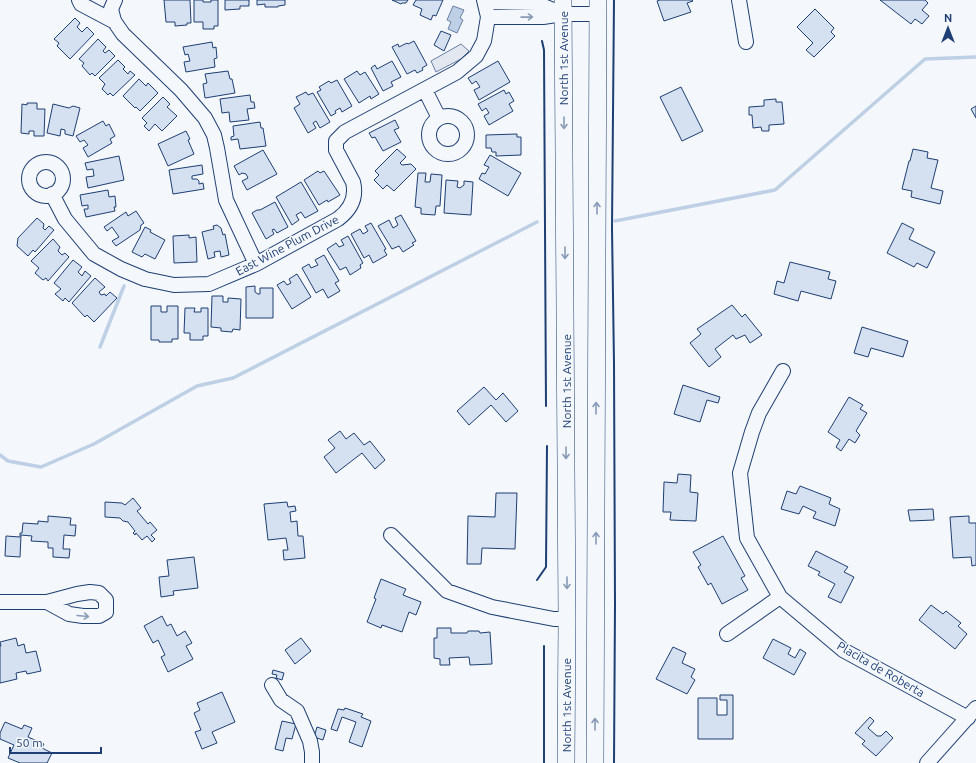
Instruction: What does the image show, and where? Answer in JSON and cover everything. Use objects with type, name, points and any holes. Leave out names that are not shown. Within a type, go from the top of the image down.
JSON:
[{"type":"main road","name":"North 1st Avenue","points":[[563,7],[567,619],[566,763]]},
{"type":"main road","points":[[595,763],[598,7]]},
{"type":"street","points":[[79,0],[81,4],[115,22]]},
{"type":"street","points":[[115,0],[111,9],[115,22],[123,34],[181,90],[206,118],[214,135],[226,200],[256,264]]},
{"type":"street","points":[[739,0],[746,42]]},
{"type":"street","points":[[563,7],[543,17],[488,16],[484,1],[536,3],[563,7],[598,7]]},
{"type":"street","name":"East Wine Plum Drive","points":[[52,194],[65,220],[94,254],[121,269],[145,279],[174,285],[209,284],[256,264],[338,220],[344,215],[352,204],[354,186],[336,150],[336,141],[345,132],[457,72],[476,56],[484,41],[488,16]]},
{"type":"street","points":[[425,90],[439,118]]},
{"type":"street","name":"Placita de Roberta","points":[[783,371],[759,412],[740,473],[747,538],[780,597],[843,650],[972,713]]},
{"type":"street","points":[[391,535],[447,591],[492,607],[554,619],[567,619]]},
{"type":"street","points":[[727,634],[780,597]]},
{"type":"street","points":[[0,602],[47,602]]},
{"type":"street","points":[[272,685],[281,700],[297,711],[310,741],[312,763]]},
{"type":"street","points":[[927,763],[972,713]]},
{"type":"shaded area","points":[[461,44],[469,51],[461,59],[436,72],[431,61]]},
{"type":"water","points":[[453,6],[464,10],[460,18],[463,20],[457,33],[448,29],[451,22],[447,20]]},
{"type":"building","points":[[164,0],[190,0],[191,23],[187,23],[187,25],[175,26],[175,22],[166,22]]},
{"type":"building","points":[[194,0],[211,2],[211,0],[218,0],[218,26],[214,26],[214,29],[203,29],[203,22],[194,22]]},
{"type":"building","points":[[225,0],[249,0],[249,6],[240,6],[240,9],[225,10]]},
{"type":"building","points":[[257,0],[285,0],[285,5],[278,7],[265,7],[265,4],[257,5]]},
{"type":"building","points":[[392,0],[408,0],[406,3],[401,4]]},
{"type":"building","points":[[416,0],[443,0],[436,16],[433,15],[431,20],[420,15],[422,9],[413,5]]},
{"type":"building","points":[[692,0],[693,1],[687,3],[691,12],[664,21],[657,1]]},
{"type":"building","points":[[880,0],[925,0],[928,3],[922,10],[929,16],[922,24],[915,19],[911,24]]},
{"type":"building","points":[[815,9],[834,28],[831,32],[835,36],[814,57],[806,50],[813,43],[797,27]]},
{"type":"building","points":[[75,18],[80,23],[77,27],[82,32],[87,27],[94,34],[70,59],[57,46],[59,43],[54,39]]},
{"type":"building","points":[[441,31],[451,35],[444,51],[434,45]]},
{"type":"building","points":[[98,39],[106,47],[103,51],[105,53],[109,50],[115,56],[95,76],[92,73],[90,75],[82,66],[84,63],[79,59]]},
{"type":"building","points":[[414,41],[427,65],[422,68],[423,70],[417,73],[415,70],[407,74],[392,47],[398,44],[399,47]]},
{"type":"building","points":[[212,42],[213,48],[216,47],[217,58],[214,59],[215,67],[186,72],[184,62],[190,61],[188,54],[185,55],[183,47]]},
{"type":"building","points":[[118,60],[125,67],[123,69],[128,74],[130,71],[135,75],[113,96],[110,93],[108,95],[102,89],[105,84],[99,78]]},
{"type":"building","points":[[392,61],[401,77],[391,82],[393,86],[383,91],[371,68],[375,65],[377,69]]},
{"type":"building","points":[[498,61],[510,82],[479,100],[474,90],[480,87],[476,81],[472,84],[468,78]]},
{"type":"building","points":[[228,71],[230,79],[232,79],[235,93],[205,98],[203,84],[207,83],[205,74]]},
{"type":"building","points":[[357,71],[360,75],[365,72],[379,94],[371,99],[370,96],[359,103],[344,79]]},
{"type":"building","points":[[139,79],[146,86],[148,83],[158,93],[140,111],[123,96]]},
{"type":"building","points":[[337,80],[352,106],[342,112],[340,108],[331,116],[317,92],[321,90],[319,87],[329,81],[331,83]]},
{"type":"building","points":[[681,87],[703,131],[682,141],[660,97]]},
{"type":"building","points":[[504,90],[506,94],[509,92],[514,101],[509,104],[513,111],[489,125],[484,116],[489,113],[486,108],[482,111],[478,104]]},
{"type":"building","points":[[306,92],[308,95],[313,93],[330,122],[320,128],[316,121],[313,123],[316,128],[308,133],[294,108],[300,104],[296,97]]},
{"type":"building","points":[[250,95],[251,102],[254,102],[255,108],[247,109],[249,120],[230,122],[229,112],[222,113],[220,99]]},
{"type":"building","points":[[163,97],[170,104],[167,107],[177,116],[162,131],[155,124],[149,131],[144,126],[147,123],[142,118]]},
{"type":"building","points":[[776,99],[776,102],[782,102],[784,124],[769,125],[769,131],[762,131],[761,127],[753,128],[752,115],[749,115],[749,107],[764,106],[764,100]]},
{"type":"building","points":[[27,103],[37,103],[37,109],[45,109],[44,136],[34,136],[34,131],[29,131],[29,134],[21,133],[22,104],[27,105]]},
{"type":"building","points":[[53,104],[69,108],[73,106],[80,108],[73,136],[65,134],[65,130],[61,129],[60,136],[47,133]]},
{"type":"building","points":[[976,106],[976,118],[971,109]]},
{"type":"building","points":[[395,120],[399,128],[394,130],[401,142],[383,151],[375,137],[372,138],[369,133]]},
{"type":"building","points":[[103,121],[106,126],[109,124],[115,136],[110,139],[112,143],[88,157],[83,148],[88,145],[84,140],[80,142],[76,136]]},
{"type":"building","points":[[260,122],[261,128],[263,128],[266,146],[240,149],[238,139],[231,140],[231,137],[234,136],[233,126]]},
{"type":"building","points":[[186,131],[194,154],[168,166],[158,144]]},
{"type":"building","points":[[517,134],[517,137],[521,137],[521,155],[496,156],[496,152],[492,152],[491,148],[486,148],[486,135]]},
{"type":"building","points":[[397,149],[406,157],[400,163],[402,165],[411,164],[416,169],[394,191],[387,185],[383,189],[374,180],[379,175],[375,171]]},
{"type":"building","points":[[913,149],[928,152],[927,158],[938,160],[931,188],[943,191],[940,204],[911,197],[912,191],[902,189]]},
{"type":"building","points":[[263,150],[277,174],[247,190],[242,181],[248,178],[246,174],[242,173],[239,175],[234,166]]},
{"type":"building","points":[[490,155],[521,173],[508,196],[479,179],[482,173],[485,174],[489,167],[484,165]]},
{"type":"building","points":[[119,156],[124,180],[88,188],[86,177],[94,176],[93,169],[87,170],[85,163]]},
{"type":"building","points":[[202,165],[203,174],[192,176],[192,179],[197,179],[199,184],[203,183],[204,189],[173,194],[169,170]]},
{"type":"building","points":[[318,171],[320,173],[324,171],[340,195],[319,205],[304,180]]},
{"type":"building","points":[[418,173],[426,173],[425,182],[430,182],[431,174],[442,175],[440,206],[436,206],[435,215],[421,214],[421,208],[415,207]]},
{"type":"building","points":[[446,180],[458,181],[457,187],[460,188],[464,185],[464,181],[473,182],[471,215],[444,213]]},
{"type":"building","points":[[301,182],[318,211],[305,218],[301,212],[296,215],[299,220],[292,225],[276,197]]},
{"type":"building","points":[[108,190],[109,197],[115,196],[115,211],[86,217],[84,209],[88,209],[88,205],[82,206],[80,195]]},
{"type":"building","points":[[275,202],[288,227],[277,233],[274,229],[272,230],[274,234],[266,239],[252,213]]},
{"type":"building","points":[[136,211],[144,223],[141,225],[140,230],[116,246],[112,241],[119,237],[112,227],[107,231],[104,227],[126,212],[128,216]]},
{"type":"building","points":[[401,215],[416,241],[412,243],[414,245],[403,252],[399,246],[392,249],[378,226],[389,220],[393,228],[398,225],[395,218]]},
{"type":"building","points":[[37,218],[44,224],[43,228],[45,230],[49,226],[54,230],[35,252],[33,250],[28,256],[17,246],[18,238]]},
{"type":"building","points":[[371,223],[386,249],[384,250],[387,255],[373,263],[369,255],[364,258],[351,234],[360,229],[363,234],[368,231],[365,226]]},
{"type":"building","points":[[902,223],[914,229],[909,239],[935,252],[927,268],[917,263],[914,267],[887,253]]},
{"type":"building","points":[[217,225],[221,228],[223,235],[225,234],[229,255],[221,257],[220,251],[214,252],[215,257],[208,259],[202,232],[214,229],[213,226]]},
{"type":"building","points":[[145,227],[151,230],[150,232],[165,240],[155,259],[145,254],[142,257],[132,252]]},
{"type":"building","points":[[189,235],[189,238],[196,237],[197,262],[174,263],[173,236]]},
{"type":"building","points":[[348,236],[363,263],[360,265],[361,268],[350,275],[346,267],[340,270],[327,249],[336,243],[339,247],[344,245],[341,240]]},
{"type":"building","points":[[53,239],[60,247],[58,251],[62,255],[65,253],[69,257],[48,281],[46,278],[43,280],[35,273],[39,268],[31,261]]},
{"type":"building","points":[[324,255],[339,281],[335,283],[340,291],[328,298],[323,289],[316,293],[302,268],[309,264],[311,268],[318,265],[315,260]]},
{"type":"building","points":[[73,260],[82,267],[78,272],[82,276],[85,271],[91,276],[69,302],[65,298],[63,301],[55,294],[61,289],[54,283]]},
{"type":"building","points":[[790,262],[830,272],[828,279],[836,281],[831,299],[801,291],[798,301],[774,294],[777,281],[784,283]]},
{"type":"building","points":[[297,274],[311,297],[292,309],[277,285],[284,281],[287,285],[291,283],[289,279]]},
{"type":"building","points":[[95,278],[105,287],[99,292],[101,295],[105,294],[106,296],[110,292],[117,298],[94,322],[87,315],[85,317],[72,303]]},
{"type":"building","points":[[255,286],[255,292],[258,294],[260,294],[260,288],[273,288],[273,318],[246,318],[246,287]]},
{"type":"building","points":[[212,296],[223,296],[223,302],[228,302],[228,298],[241,299],[240,330],[233,329],[232,332],[221,331],[221,328],[211,327]]},
{"type":"building","points":[[732,305],[742,317],[745,314],[762,335],[750,343],[745,335],[736,339],[733,335],[715,349],[721,357],[709,367],[690,343],[701,334],[697,329]]},
{"type":"building","points":[[151,306],[161,306],[161,312],[167,312],[167,306],[178,306],[178,339],[172,339],[172,342],[159,342],[159,340],[151,340]]},
{"type":"building","points":[[185,308],[195,308],[194,312],[201,312],[201,308],[208,308],[208,336],[203,336],[203,340],[190,340],[190,333],[184,333]]},
{"type":"building","points":[[862,327],[908,341],[903,357],[871,348],[868,357],[854,353]]},
{"type":"building","points":[[683,385],[720,397],[718,403],[707,400],[700,422],[674,414]]},
{"type":"building","points":[[484,387],[496,400],[503,393],[518,411],[506,422],[491,405],[469,425],[457,411]]},
{"type":"building","points":[[849,397],[863,405],[860,409],[867,413],[856,431],[860,435],[855,443],[849,439],[841,451],[836,447],[840,440],[828,432]]},
{"type":"building","points":[[340,431],[346,439],[354,433],[364,445],[370,441],[385,460],[375,469],[362,453],[336,473],[324,457],[335,448],[328,440]]},
{"type":"building","points":[[678,474],[691,475],[690,492],[698,493],[696,521],[670,520],[671,512],[663,512],[664,482],[677,483]]},
{"type":"building","points":[[800,486],[831,498],[829,504],[840,509],[835,526],[813,518],[816,512],[803,506],[799,514],[781,509],[787,491],[796,494]]},
{"type":"building","points":[[496,493],[517,493],[515,549],[482,548],[481,564],[467,564],[468,516],[495,517]]},
{"type":"building","points":[[133,498],[141,508],[137,511],[148,524],[150,522],[157,530],[151,535],[155,539],[152,542],[147,536],[142,540],[136,533],[135,535],[133,533],[135,531],[128,522],[123,521],[120,518],[105,517],[105,502],[122,503],[125,505]]},
{"type":"building","points":[[287,502],[288,507],[295,506],[296,511],[290,512],[291,522],[297,521],[298,536],[303,536],[305,558],[284,560],[283,550],[288,550],[286,538],[268,540],[264,504]]},
{"type":"building","points":[[933,509],[934,520],[910,521],[908,510]]},
{"type":"building","points":[[48,516],[71,518],[70,525],[76,525],[75,536],[64,535],[63,549],[70,549],[69,558],[53,557],[53,548],[48,548],[48,542],[31,541],[32,536],[21,535],[20,557],[5,556],[6,536],[20,537],[23,523],[38,524],[38,521],[48,522]]},
{"type":"building","points":[[969,516],[969,523],[976,523],[976,565],[972,566],[971,557],[953,558],[950,517]]},
{"type":"building","points":[[723,536],[745,576],[741,578],[748,590],[722,604],[711,583],[708,585],[698,567],[701,565],[693,552]]},
{"type":"building","points":[[816,551],[848,567],[844,572],[854,577],[841,603],[828,597],[835,584],[818,575],[820,572],[808,566]]},
{"type":"building","points":[[194,557],[198,588],[173,591],[174,595],[161,597],[159,577],[169,576],[167,560]]},
{"type":"building","points":[[381,579],[406,589],[403,595],[421,602],[416,615],[409,612],[402,632],[382,625],[381,628],[367,622],[376,599],[374,598]]},
{"type":"building","points":[[931,605],[943,614],[946,611],[961,623],[958,626],[967,634],[955,649],[919,620]]},
{"type":"building","points":[[162,616],[167,626],[171,624],[177,636],[185,631],[192,643],[186,646],[193,659],[168,672],[161,657],[165,655],[158,640],[153,643],[144,626]]},
{"type":"building","points":[[437,628],[451,628],[451,633],[467,633],[468,631],[479,631],[480,633],[490,632],[492,664],[470,665],[469,657],[449,658],[450,665],[440,665],[440,659],[434,658],[434,638],[437,638]]},
{"type":"building","points":[[16,638],[18,646],[24,644],[26,653],[36,651],[41,671],[27,674],[26,671],[16,673],[17,679],[0,683],[0,642]]},
{"type":"building","points":[[301,638],[311,651],[295,664],[285,650]]},
{"type":"building","points":[[773,639],[791,648],[788,654],[795,658],[800,649],[806,653],[794,675],[763,658]]},
{"type":"building","points":[[673,647],[686,653],[682,663],[695,669],[691,677],[695,680],[687,694],[656,679]]},
{"type":"building","points":[[273,670],[284,673],[282,680],[276,678],[277,675],[272,674]]},
{"type":"building","points":[[222,692],[235,722],[212,732],[217,743],[202,749],[195,732],[201,730],[194,713],[200,710],[197,703]]},
{"type":"building","points":[[720,695],[733,695],[733,739],[698,739],[698,698],[717,698],[717,715],[727,715],[727,700],[720,700]]},
{"type":"building","points":[[345,708],[363,714],[361,717],[371,721],[362,747],[349,742],[356,722],[342,717],[337,731],[331,729],[338,709],[344,710]]},
{"type":"building","points":[[870,717],[874,721],[868,728],[877,736],[881,736],[886,731],[893,738],[876,756],[862,744],[865,741],[855,733]]},
{"type":"building","points":[[282,721],[296,724],[292,739],[286,738],[283,751],[275,749]]},
{"type":"building","points":[[5,722],[22,729],[24,725],[32,728],[28,737],[44,744],[42,748],[52,753],[47,763],[20,763],[8,758],[14,745],[0,739],[0,733]]},
{"type":"building","points":[[317,727],[326,730],[323,740],[314,737]]},
{"type":"waterway","points":[[615,221],[775,190],[925,59],[976,57]]},
{"type":"waterway","points":[[0,455],[8,461],[41,467],[94,444],[197,386],[233,378],[537,222]]},
{"type":"waterway","points":[[100,347],[124,286]]},
{"type":"wall","points":[[614,0],[612,228],[615,604],[614,763]]},
{"type":"wall","points":[[542,41],[544,50],[546,406]]},
{"type":"wall","points":[[537,580],[546,567],[547,446]]},
{"type":"wall","points":[[544,646],[544,763]]}]
